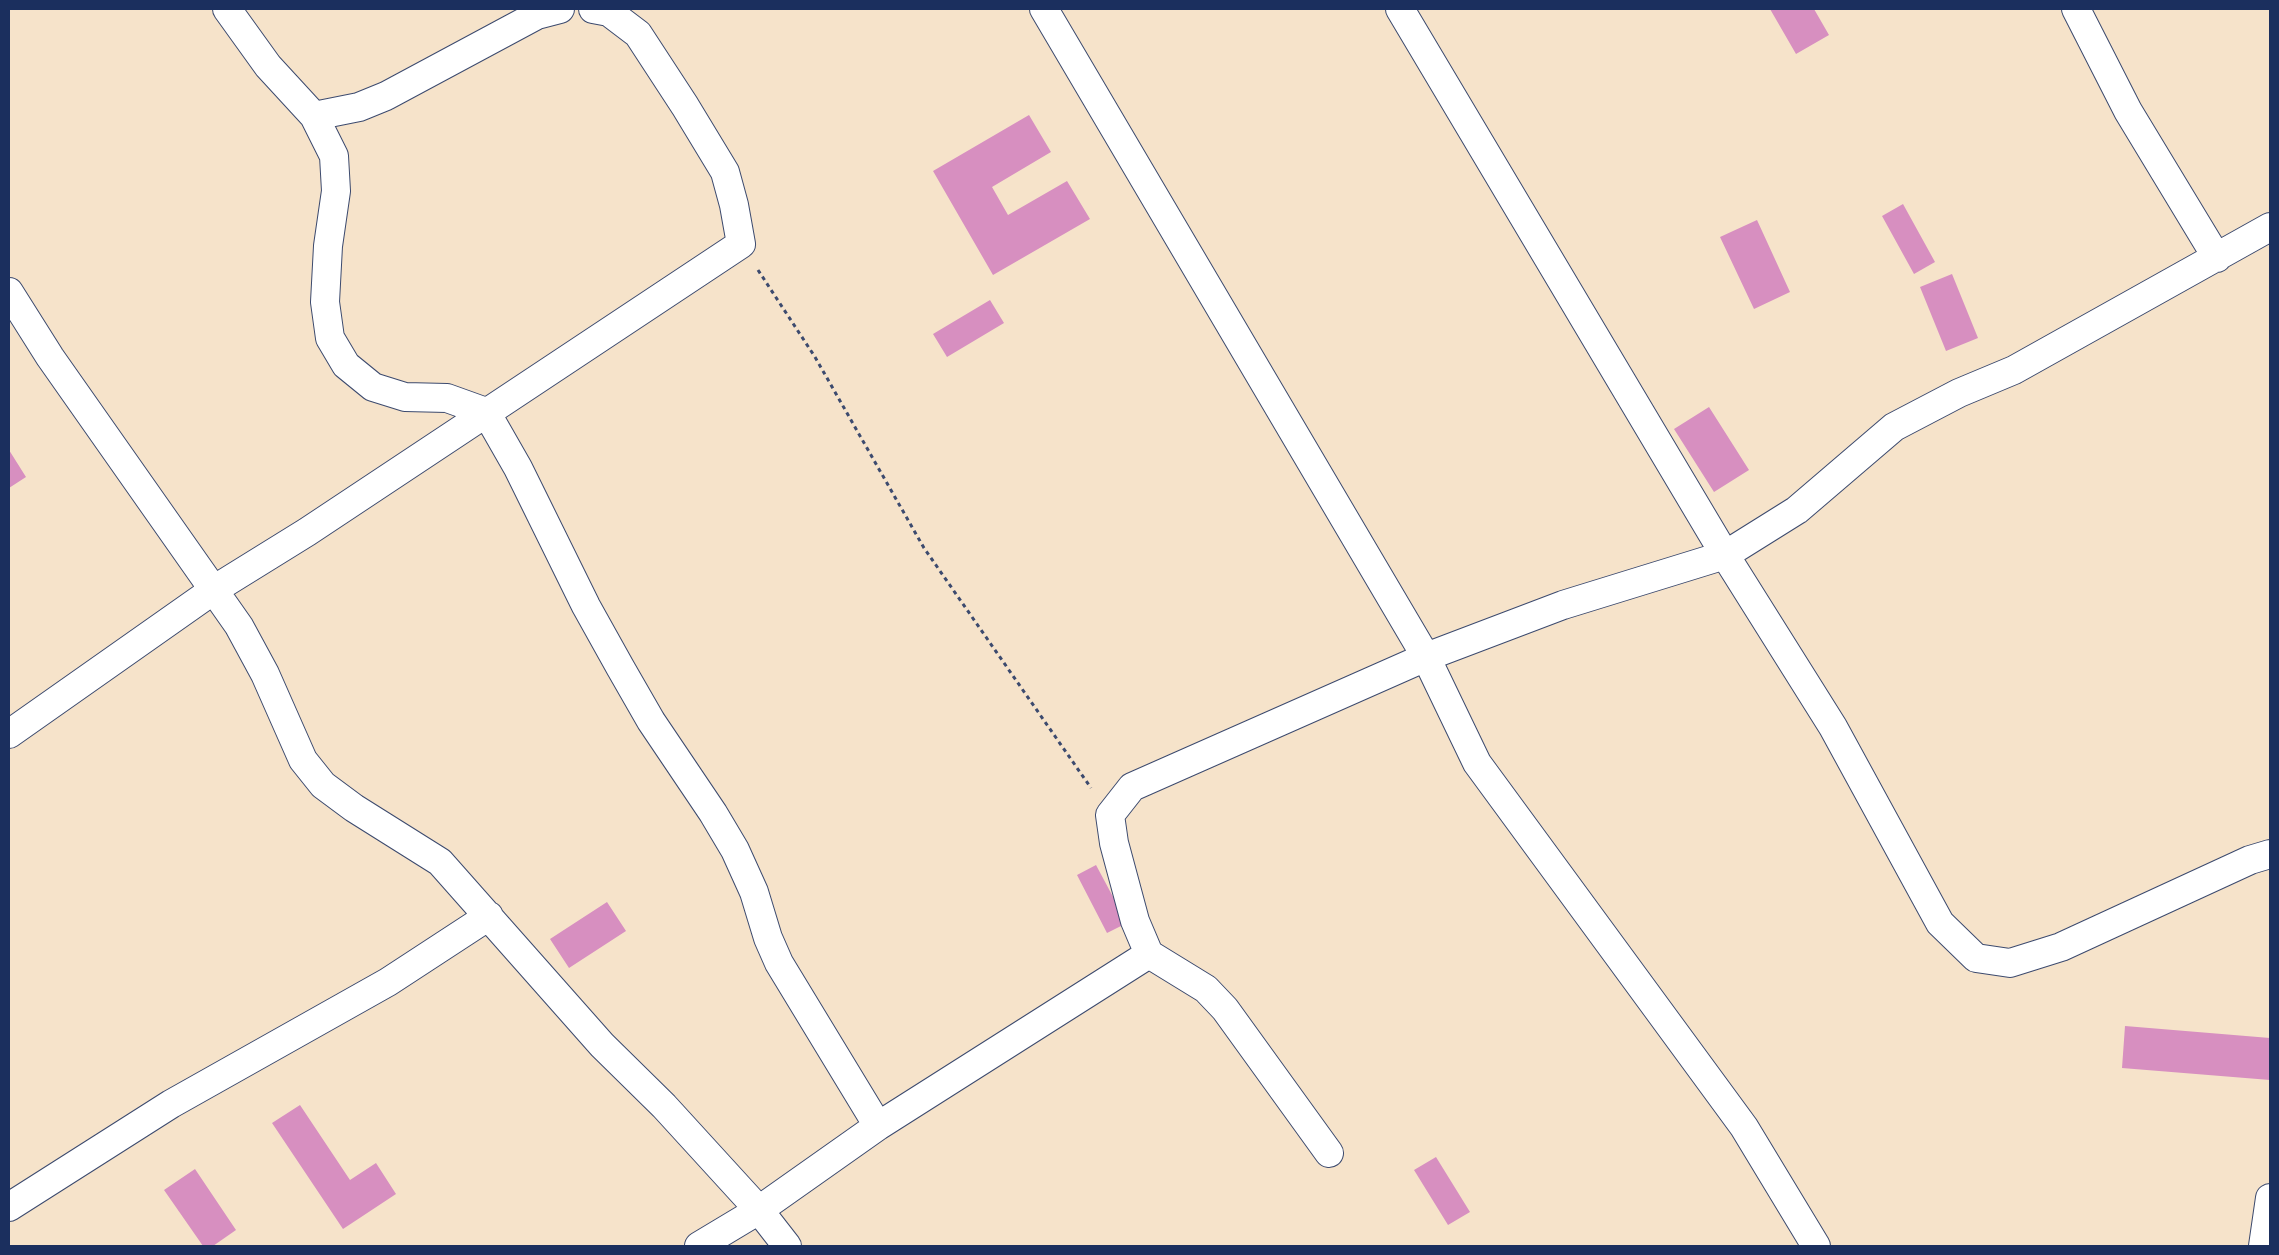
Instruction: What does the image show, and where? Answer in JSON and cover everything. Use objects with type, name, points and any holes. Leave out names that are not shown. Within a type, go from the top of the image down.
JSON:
[{"type":"street","points":[[227,9],[268,66],[314,116],[334,156],[336,191],[328,246],[325,302],[330,338],[346,365],[373,386],[405,397],[447,398],[486,412],[518,468],[586,606],[620,667],[651,721],[713,813],[735,850],[754,892],[768,938],[779,963],[878,1126]]},
{"type":"street","points":[[314,116],[359,107],[386,96],[537,15],[560,9]]},
{"type":"street","points":[[9,734],[215,589],[307,532],[741,244],[734,205],[725,172],[685,106],[638,34],[609,12],[594,9]]},
{"type":"street","points":[[1044,9],[1426,657],[1477,763],[1744,1126],[1816,1246]]},
{"type":"street","points":[[1400,9],[1725,555],[1833,727],[1940,923],[1976,958],[2010,963],[2061,947],[2250,860],[2270,854]]},
{"type":"street","points":[[2076,9],[2128,111],[2217,258]]},
{"type":"street","points":[[1329,1153],[1225,1009],[1206,989],[1149,954],[1135,921],[1114,843],[1110,815],[1132,787],[1426,657],[1563,605],[1725,555],[1797,510],[1894,427],[1959,393],[2014,370],[2270,227]]},
{"type":"street","points":[[9,294],[50,357],[215,589],[239,626],[265,674],[303,760],[324,785],[354,808],[440,862],[602,1045],[664,1106],[759,1210],[787,1246]]},
{"type":"street","points":[[9,1207],[171,1104],[388,982],[489,916]]},
{"type":"street","points":[[699,1246],[759,1210],[878,1126],[1149,954]]},
{"type":"street","points":[[2263,1246],[2270,1198]]},
{"type":"path","points":[[741,244],[815,358],[924,548],[1110,815]]},
{"type":"building","points":[[1770,9],[1814,9],[1829,35],[1796,54]]},
{"type":"building","points":[[1029,115],[1051,152],[992,187],[1008,215],[1067,181],[1090,219],[993,275],[933,171]]},
{"type":"building","points":[[1903,204],[1935,262],[1914,274],[1882,216]]},
{"type":"building","points":[[1757,220],[1790,292],[1754,309],[1720,237]]},
{"type":"building","points":[[1952,274],[1978,338],[1946,351],[1920,287]]},
{"type":"building","points":[[990,300],[1004,323],[947,357],[933,334]]},
{"type":"building","points":[[1709,407],[1749,470],[1714,492],[1674,429]]},
{"type":"building","points":[[9,450],[26,477],[9,488]]},
{"type":"building","points":[[1096,865],[1127,923],[1107,933],[1077,875]]},
{"type":"building","points":[[607,902],[626,931],[569,968],[550,939]]},
{"type":"building","points":[[2125,1026],[2270,1038],[2270,1080],[2122,1068]]},
{"type":"building","points":[[300,1105],[350,1180],[376,1163],[396,1194],[343,1229],[272,1123]]},
{"type":"building","points":[[1436,1157],[1470,1212],[1448,1225],[1414,1170]]},
{"type":"building","points":[[195,1169],[236,1230],[213,1246],[203,1246],[164,1190]]}]
